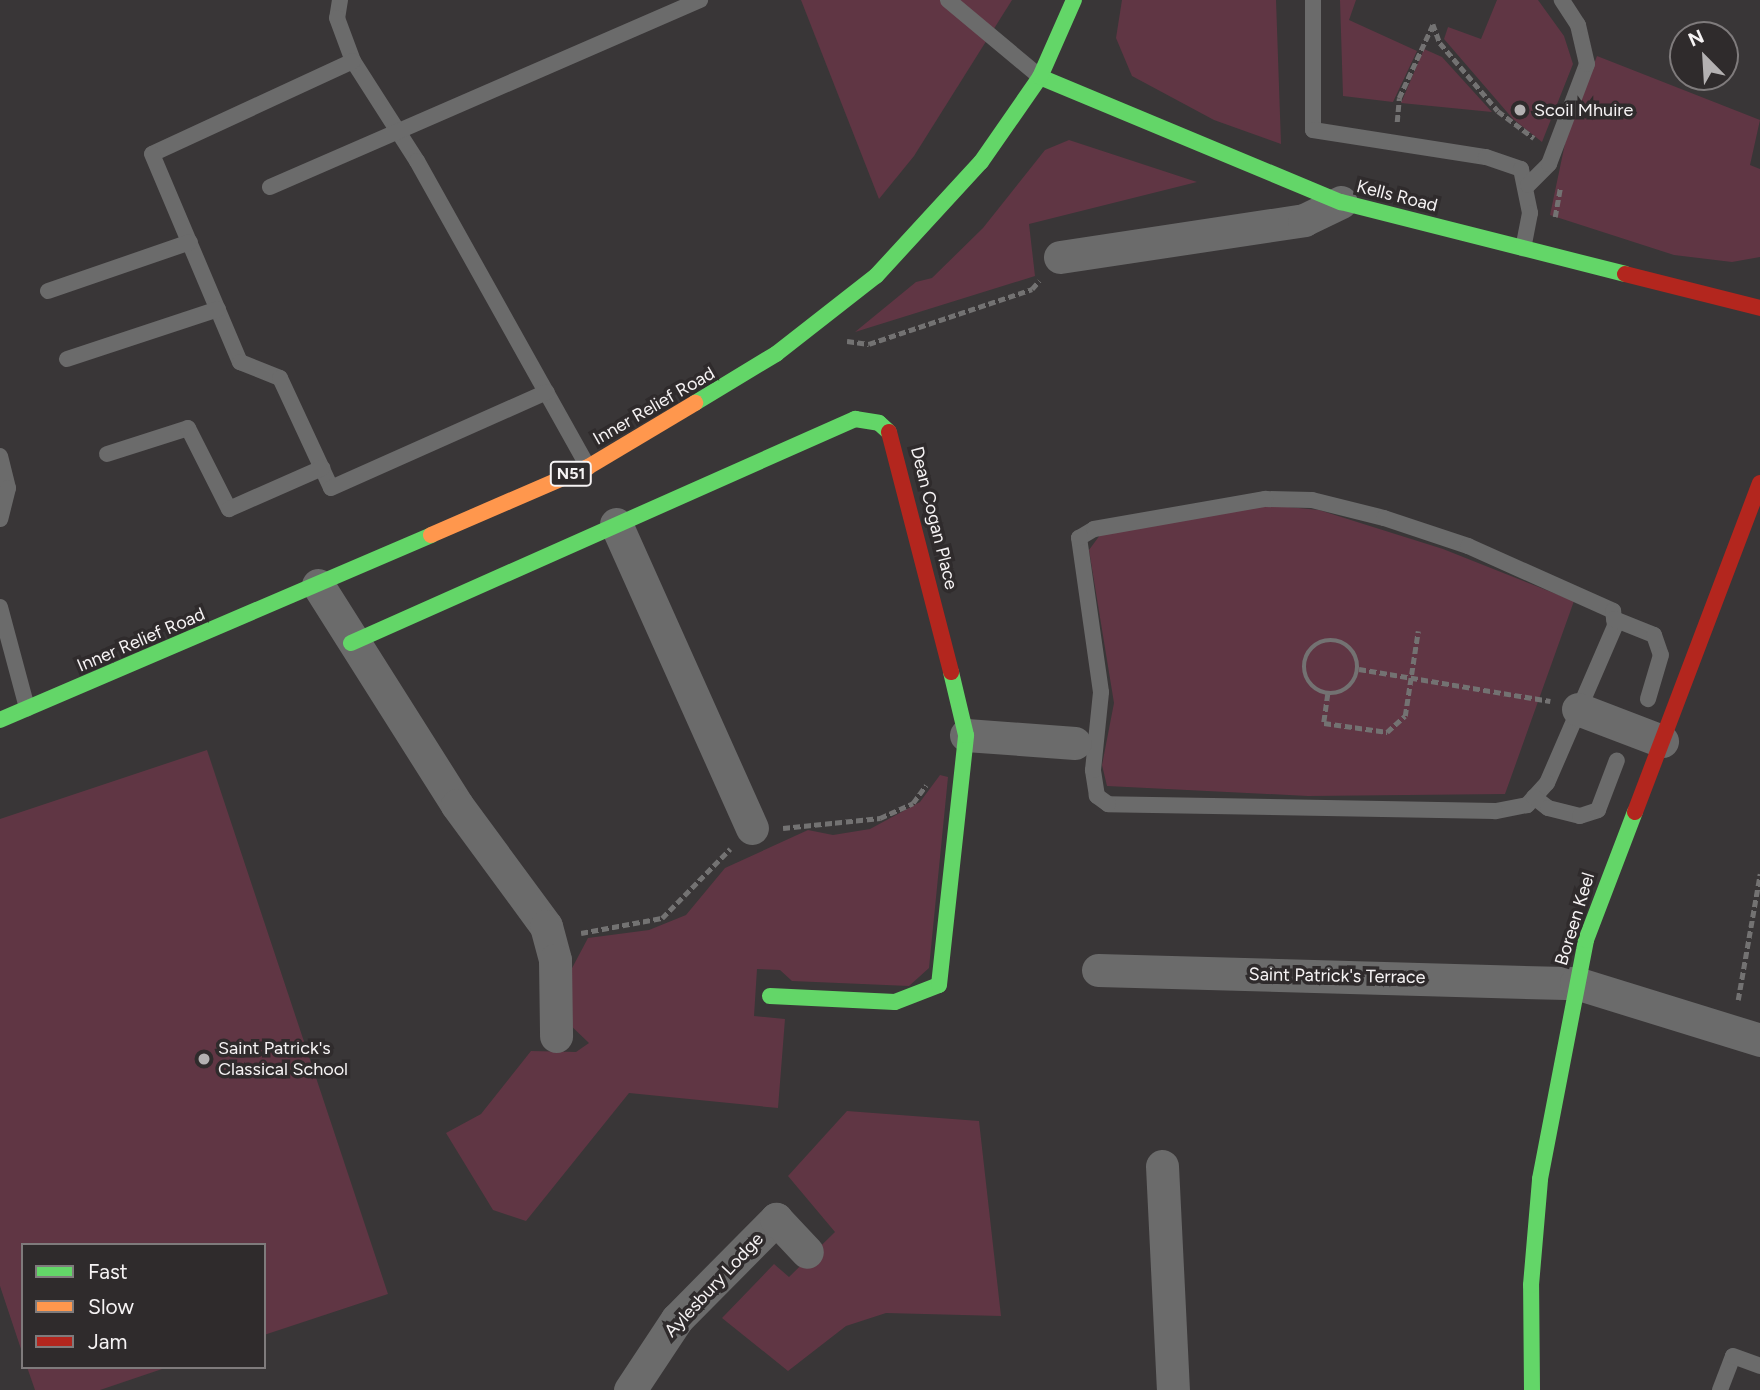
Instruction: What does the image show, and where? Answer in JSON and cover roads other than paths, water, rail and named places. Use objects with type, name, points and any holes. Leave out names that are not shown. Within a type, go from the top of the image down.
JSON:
[{"type":"street","name":"Inner Relief Road","points":[[0,720],[588,467],[675,419],[801,334],[876,276],[981,162],[1040,77],[1074,0]]},
{"type":"street","name":"Kells Road","points":[[1040,77],[1141,124],[1341,202],[1760,308]]},
{"type":"street","points":[[1060,257],[1304,220],[1341,202]]},
{"type":"street","name":"Dean Cogan Place","points":[[351,643],[855,419],[879,423],[893,436],[966,735],[939,985],[895,1002],[770,996]]},
{"type":"street","name":"Boreen Keel","points":[[1532,1390],[1531,1284],[1540,1179],[1576,983],[1612,865],[1760,483]]},
{"type":"street","points":[[615,524],[752,828]]},
{"type":"street","points":[[318,585],[351,643],[546,926],[555,960],[556,1036]]},
{"type":"street","points":[[1578,709],[1662,741]]},
{"type":"street","points":[[966,735],[1074,743]]},
{"type":"street","name":"Saint Patrick's Terrace","points":[[1098,970],[1576,983],[1747,1036]]},
{"type":"street","points":[[1162,1166],[1173,1390]]},
{"type":"street","name":"Aylesbury Lodge","points":[[630,1390],[677,1319],[776,1219],[807,1252]]},
{"type":"lane","points":[[340,0],[338,18],[353,61],[397,132],[588,467]]},
{"type":"lane","points":[[270,187],[700,0]]},
{"type":"lane","points":[[948,0],[1040,77]]},
{"type":"lane","points":[[1313,0],[1313,130],[1486,156],[1521,169],[1528,185],[1530,220],[1523,248]]},
{"type":"lane","points":[[1528,185],[1551,156],[1587,64],[1578,25],[1562,0]]},
{"type":"lane","points":[[353,61],[152,154],[240,362],[280,378],[331,488],[547,392]]},
{"type":"lane","points":[[48,290],[190,242]]},
{"type":"lane","points":[[67,359],[218,309]]},
{"type":"lane","points":[[107,454],[188,428],[229,509],[321,468]]},
{"type":"lane","points":[[0,456],[8,488],[0,519]]},
{"type":"lane","points":[[1265,499],[1312,500],[1468,546],[1588,596],[1613,611],[1614,619],[1547,783],[1534,797],[1495,811],[1108,804],[1097,796],[1093,770],[1101,692],[1079,538],[1094,529],[1265,499]]},
{"type":"lane","points":[[0,607],[27,708]]},
{"type":"lane","points":[[1614,619],[1654,635],[1661,655],[1648,699]]},
{"type":"lane","points":[[1534,797],[1548,808],[1580,816],[1598,810],[1617,760]]},
{"type":"lane","points":[[1720,1390],[1733,1356],[1760,1366]]},
{"type":"place","name":"Scoil Mhuire","points":[[1520,110]]},
{"type":"place","name":"Saint Patrick's Classical School","points":[[204,1059]]}]
